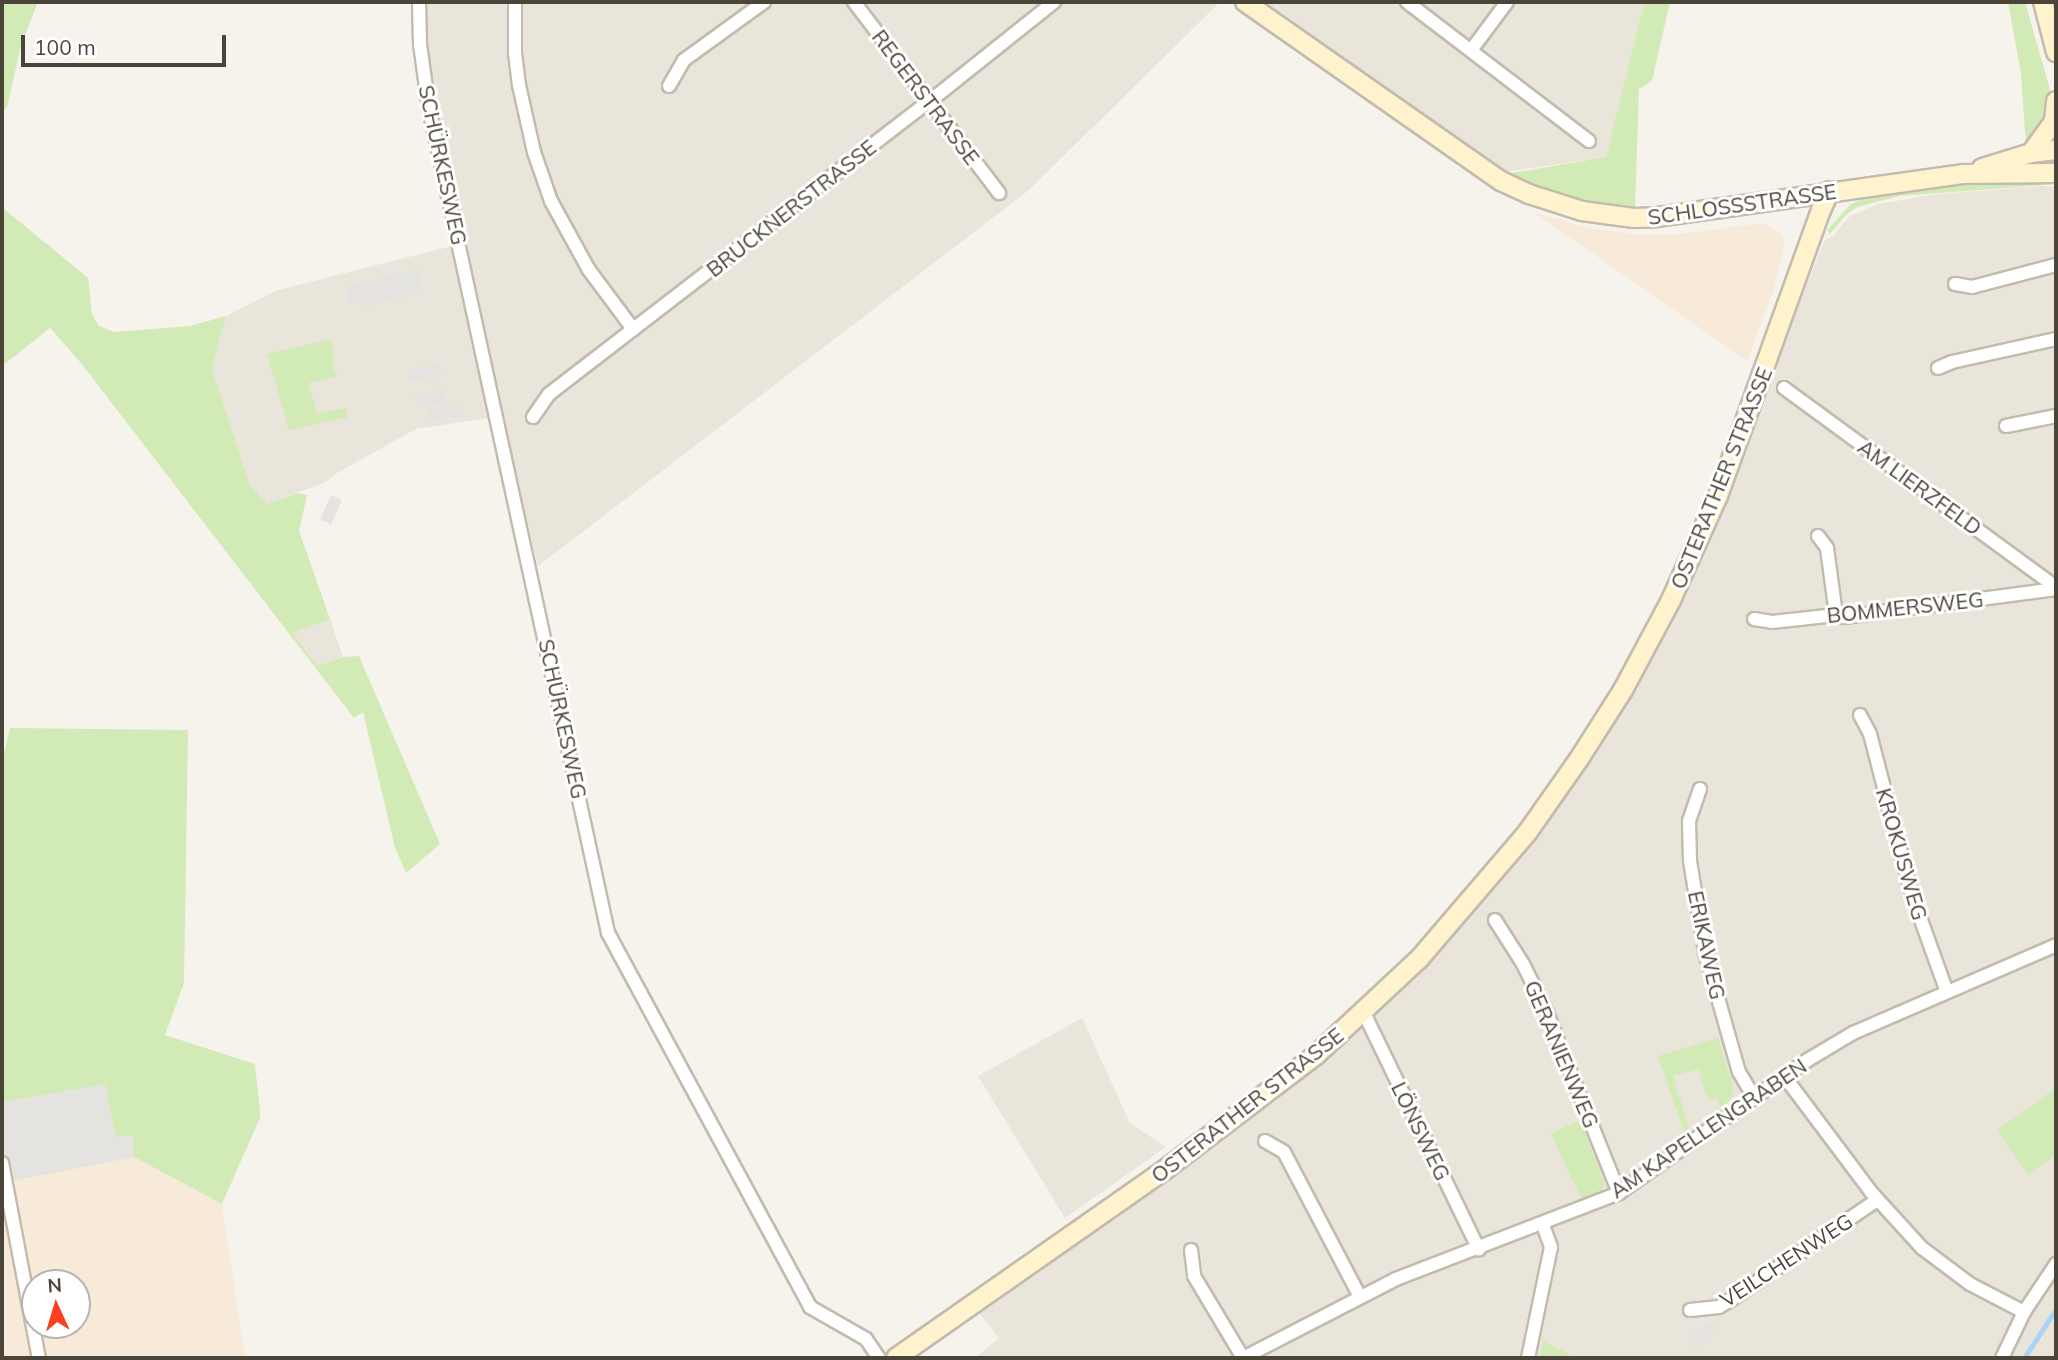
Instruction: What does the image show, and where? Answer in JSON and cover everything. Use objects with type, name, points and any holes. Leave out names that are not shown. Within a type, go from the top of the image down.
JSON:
[{"type":"main road","name":"SCHLOSSSTRASSE","points":[[1245,2],[1476,166],[1529,194],[1582,211],[1634,218],[1685,214],[1830,191],[1964,174],[2056,173]]},
{"type":"main road","points":[[2043,2],[2056,52]]},
{"type":"main road","points":[[2031,153],[2054,121],[2056,101]]},
{"type":"main road","name":"SCHLOSSSTRASSE","points":[[1964,174],[2031,153],[2056,150]]},
{"type":"main road","name":"OSTERATHER STRASSE","points":[[896,1358],[1270,1093],[1364,1013],[1474,898],[1527,833],[1623,690],[1671,600],[1718,496],[1830,191]]},
{"type":"street","name":"SCHÜRKESWEG","points":[[419,2],[420,44],[429,109],[608,933],[810,1307],[866,1339],[879,1358]]},
{"type":"street","points":[[515,2],[515,53],[519,85],[534,152],[551,201],[589,270],[633,329]]},
{"type":"street","points":[[669,86],[684,60],[764,2]]},
{"type":"street","name":"REGERSTRASSE","points":[[854,2],[999,193]]},
{"type":"street","name":"BRUCKNERSTRASSE","points":[[533,417],[549,394],[930,101],[1054,2]]},
{"type":"street","points":[[1407,2],[1472,49],[1589,141]]},
{"type":"street","points":[[1472,49],[1507,2]]},
{"type":"street","points":[[1955,284],[1972,287],[2056,265]]},
{"type":"street","points":[[1938,368],[1952,362],[2056,338]]},
{"type":"street","name":"AM LIERZFELD","points":[[1784,388],[2056,588]]},
{"type":"street","points":[[2006,426],[2056,416]]},
{"type":"street","points":[[1818,536],[1827,548],[1836,615]]},
{"type":"street","name":"BOMMERSWEG","points":[[1754,619],[1772,622],[1836,615],[1844,617],[2056,588]]},
{"type":"street","name":"KROKUSWEG","points":[[1860,715],[1870,734],[1909,883],[1947,992]]},
{"type":"street","name":"ERIKAWEG","points":[[1700,789],[1689,821],[1690,861],[1705,952],[1739,1072],[1754,1097]]},
{"type":"street","name":"GERANIENWEG","points":[[1495,920],[1523,964],[1547,1013],[1619,1193]]},
{"type":"street","name":"AM KAPELLENGRABEN","points":[[1243,1358],[1396,1279],[1544,1225],[1619,1193],[1784,1076],[1853,1033],[2056,945]]},
{"type":"street","name":"LÖNSWEG","points":[[1364,1013],[1479,1250]]},
{"type":"street","points":[[1784,1076],[1877,1200],[1922,1248],[1970,1284],[2024,1312]]},
{"type":"street","points":[[1265,1141],[1284,1152],[1360,1297]]},
{"type":"street","points":[[2,1163],[40,1358]]},
{"type":"street","name":"VEILCHENWEG","points":[[1690,1310],[1719,1307],[1877,1200]]},
{"type":"street","points":[[1528,1358],[1550,1247],[1544,1225]]},
{"type":"street","points":[[1191,1250],[1194,1276],[1243,1358]]},
{"type":"street","points":[[2002,1358],[2024,1312],[2056,1264]]},
{"type":"shaded area","points":[[426,2],[1218,4],[1029,190],[538,566],[502,416],[416,429],[324,483],[267,504],[250,485],[212,369],[226,316],[278,290],[464,243],[434,108],[426,45]]},
{"type":"shaded area","points":[[1266,2],[1644,2],[1606,157],[1505,172]]},
{"type":"shaded area","points":[[2056,187],[2056,1358],[975,1358],[999,1338],[980,1314],[1276,1101],[1412,978],[1470,917],[1538,834],[1584,770],[1631,695],[1675,612],[1722,510],[1792,320],[1825,240],[1833,236],[1850,216],[1878,204],[1938,194]]},
{"type":"shaded area","points":[[1533,212],[1588,228],[1643,235],[1672,235],[1763,223],[1783,235],[1784,246],[1774,289],[1747,361]]},
{"type":"shaded area","points":[[417,269],[423,292],[361,307],[359,301],[349,303],[345,287]]},
{"type":"shaded area","points":[[440,364],[442,376],[409,381],[407,369]]},
{"type":"shaded area","points":[[444,390],[447,404],[417,407],[414,395]]},
{"type":"shaded area","points":[[462,406],[463,416],[428,420],[427,410]]},
{"type":"shaded area","points":[[331,495],[342,500],[331,525],[320,520]]},
{"type":"shaded area","points":[[330,619],[343,657],[317,666],[291,632]]},
{"type":"shaded area","points":[[1082,1018],[1130,1123],[1166,1147],[1065,1218],[978,1076]]},
{"type":"shaded area","points":[[105,1084],[116,1137],[133,1135],[134,1157],[5,1182],[2,1163],[2,1102]]},
{"type":"shaded area","points":[[134,1157],[222,1204],[245,1358],[2,1358],[2,1163],[6,1181]]},
{"type":"shaded area","points":[[1710,1322],[1717,1331],[1695,1348],[1688,1339]]},
{"type":"green space","points":[[2,2],[38,2],[21,45],[7,108],[2,110]]},
{"type":"green space","points":[[1644,2],[1670,2],[1652,81],[1639,89],[1635,209],[1584,203],[1550,193],[1506,174],[1606,157]]},
{"type":"green space","points":[[2008,2],[2025,2],[2049,86],[2051,106],[2047,120],[2034,140],[2026,145],[2021,74]]},
{"type":"green space","points":[[2056,179],[2056,184],[1900,196],[1857,207],[1847,214],[1830,234],[1827,230],[1851,204],[1873,195],[1986,181]]},
{"type":"green space","points":[[2,203],[3,208],[88,278],[92,314],[99,326],[114,332],[190,326],[226,316],[212,369],[250,485],[267,504],[298,493],[307,495],[299,531],[330,619],[292,633],[317,666],[343,657],[359,656],[440,844],[406,873],[395,848],[363,712],[354,718],[81,363],[50,328],[2,366]]},
{"type":"green space","points":[[331,339],[335,360],[332,365],[337,376],[309,383],[317,414],[346,408],[348,417],[289,430],[267,354]]},
{"type":"green space","points":[[10,728],[188,730],[184,983],[165,1035],[255,1064],[260,1118],[222,1204],[134,1157],[5,1182],[2,1163],[2,762]]},
{"type":"green space","points":[[1718,1038],[1733,1086],[1732,1097],[1721,1110],[1717,1098],[1708,1100],[1698,1069],[1673,1076],[1690,1131],[1685,1135],[1658,1056]]},
{"type":"green space","points":[[2056,1088],[2056,1155],[2028,1175],[1997,1130]]},
{"type":"green space","points":[[1580,1120],[1604,1183],[1602,1190],[1582,1200],[1551,1134]]},
{"type":"green space","points":[[1543,1341],[1576,1358],[1540,1358]]},
{"type":"waterway","points":[[2024,1358],[2056,1309]]}]
